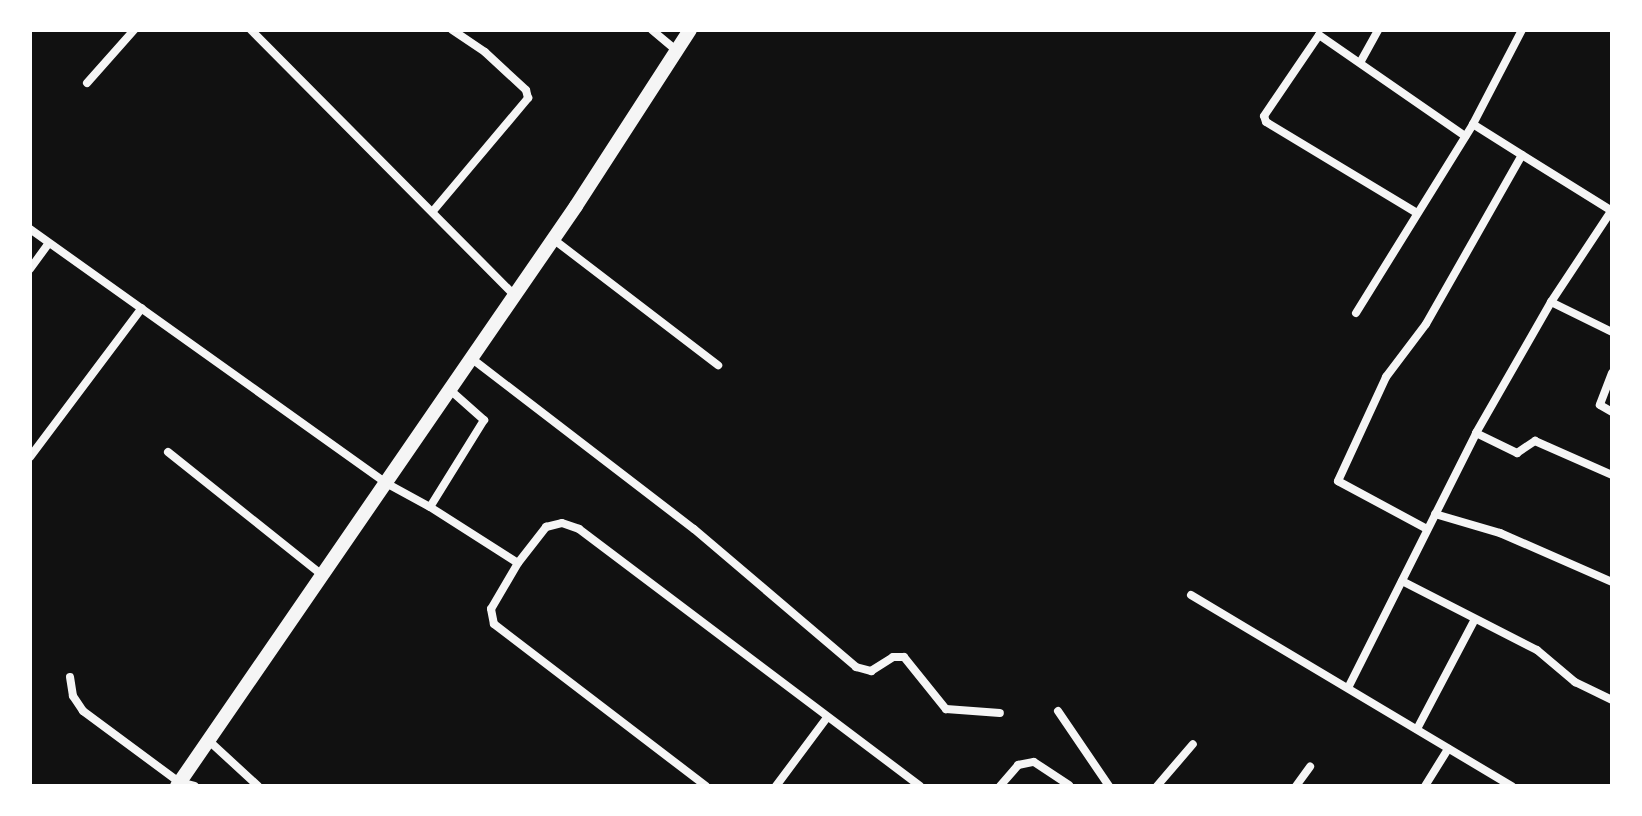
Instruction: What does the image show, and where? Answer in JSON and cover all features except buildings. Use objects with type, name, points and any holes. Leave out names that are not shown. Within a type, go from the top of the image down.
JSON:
[{"type":"street","points":[[87,83],[134,30]]},
{"type":"street","points":[[251,30],[514,295]]},
{"type":"street","points":[[433,211],[528,98],[485,52],[452,30]]},
{"type":"street","points":[[652,30],[676,50]]},
{"type":"street","points":[[178,784],[553,239],[690,30]]},
{"type":"street","points":[[1361,61],[1378,30]]},
{"type":"street","points":[[1356,313],[1473,124],[1522,30]]},
{"type":"street","points":[[1417,213],[1264,119],[1321,33],[1465,136]]},
{"type":"street","points":[[1349,686],[1476,433],[1551,302],[1612,211],[1473,124]]},
{"type":"street","points":[[1427,529],[1355,494],[1338,481],[1339,472],[1386,377],[1426,324],[1522,155]]},
{"type":"street","points":[[30,229],[386,483],[518,563]]},
{"type":"street","points":[[553,239],[718,365]]},
{"type":"street","points":[[30,269],[49,243]]},
{"type":"street","points":[[1551,302],[1612,332]]},
{"type":"street","points":[[30,457],[142,308]]},
{"type":"street","points":[[471,358],[694,529],[856,667],[871,671],[893,657],[904,657],[946,709],[1000,713]]},
{"type":"street","points":[[1612,373],[1600,403],[1612,412]]},
{"type":"street","points":[[430,507],[483,425],[478,409],[449,389]]},
{"type":"street","points":[[1476,433],[1517,453],[1531,441],[1612,475]]},
{"type":"street","points":[[168,452],[322,575]]},
{"type":"street","points":[[1435,514],[1500,533],[1612,582]]},
{"type":"street","points":[[706,786],[494,624],[491,609],[518,563],[546,527],[571,525],[826,719],[920,786]]},
{"type":"street","points":[[1402,581],[1474,621],[1537,650],[1575,682],[1612,700]]},
{"type":"street","points":[[1191,595],[1349,686],[1512,786]]},
{"type":"street","points":[[1417,729],[1474,621]]},
{"type":"street","points":[[70,677],[73,696],[83,711],[178,784],[195,786]]},
{"type":"street","points":[[1058,711],[1109,786]]},
{"type":"street","points":[[776,786],[826,719]]},
{"type":"street","points":[[208,740],[258,786]]},
{"type":"street","points":[[1157,786],[1193,744]]},
{"type":"street","points":[[1425,786],[1448,749]]},
{"type":"street","points":[[1000,786],[1018,765],[1034,762],[1069,785]]},
{"type":"street","points":[[1296,786],[1310,767]]}]
